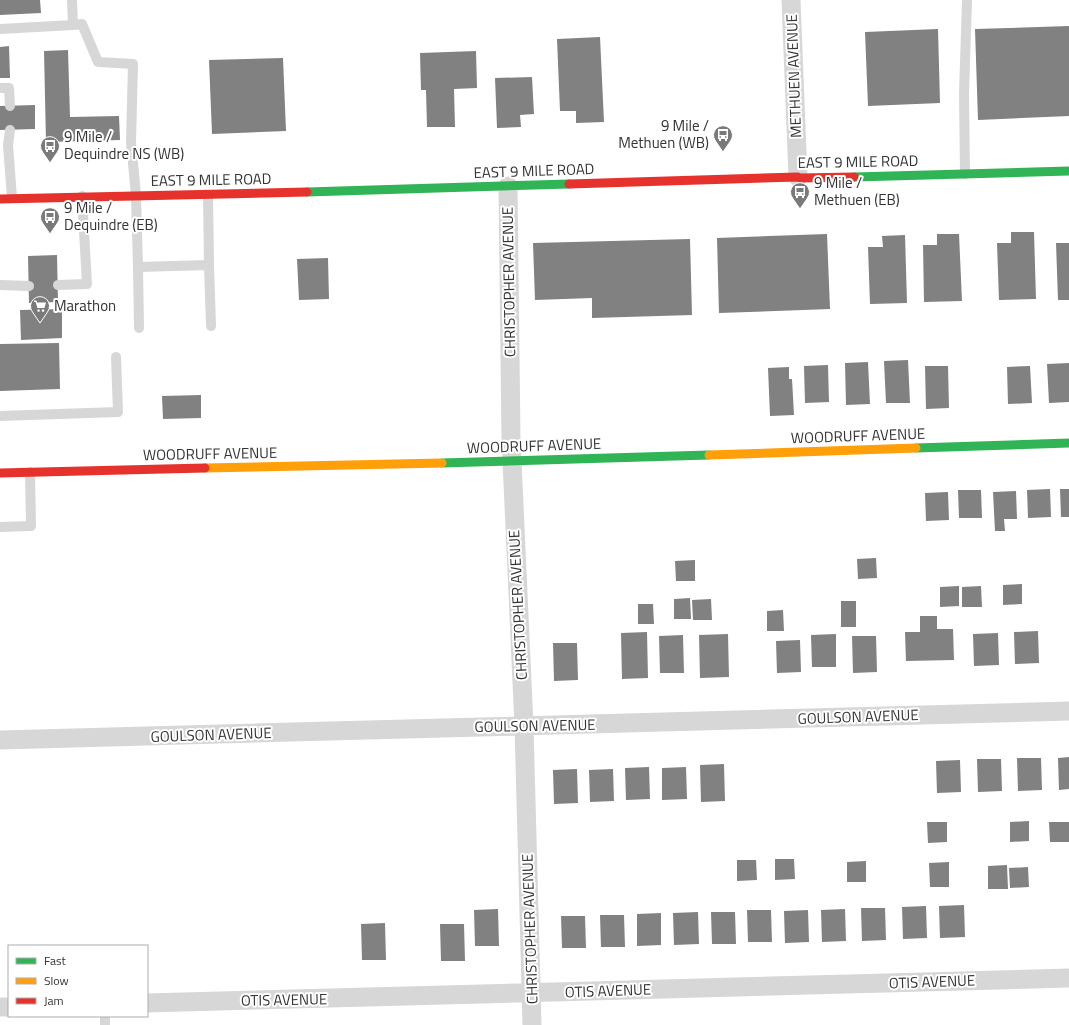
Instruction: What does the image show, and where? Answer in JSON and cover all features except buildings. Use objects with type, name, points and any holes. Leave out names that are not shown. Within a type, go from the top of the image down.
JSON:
[{"type":"main road","name":"EAST 9 MILE ROAD","points":[[0,199],[82,196],[208,195],[798,177],[1069,171]]},
{"type":"main road","name":"WOODRUFF AVENUE","points":[[0,473],[512,461],[1069,444]]},
{"type":"street","name":"METHUEN AVENUE","points":[[791,0],[798,177]]},
{"type":"street","name":"CHRISTOPHER AVENUE","points":[[508,186],[512,461],[524,726],[532,1025]]},
{"type":"street","name":"GOULSON AVENUE","points":[[0,740],[1069,711]]},
{"type":"street","name":"OTIS AVENUE","points":[[148,1003],[1069,978]]},
{"type":"lane","points":[[72,0],[73,25]]},
{"type":"lane","points":[[965,174],[964,94],[967,0]]},
{"type":"lane","points":[[0,29],[82,24],[98,62],[133,64],[131,142],[136,195],[139,328]]},
{"type":"lane","points":[[0,88],[9,88],[10,106]]},
{"type":"lane","points":[[10,130],[8,145],[12,198]]},
{"type":"lane","points":[[208,195],[211,326]]},
{"type":"lane","points":[[58,285],[87,284],[82,196]]},
{"type":"lane","points":[[138,267],[209,265]]},
{"type":"lane","points":[[0,285],[29,286]]},
{"type":"lane","points":[[0,416],[118,412],[116,357]]},
{"type":"lane","points":[[0,527],[31,526],[30,472]]},
{"type":"traffic: fast","points":[[854,177],[1069,171]]},
{"type":"traffic: fast","points":[[307,192],[569,184]]},
{"type":"traffic: fast","points":[[916,448],[1069,443]]},
{"type":"traffic: fast","points":[[442,463],[709,455]]},
{"type":"traffic: slow","points":[[709,455],[916,448]]},
{"type":"traffic: slow","points":[[205,468],[442,463]]},
{"type":"traffic: jam","points":[[569,184],[798,177],[854,177]]},
{"type":"traffic: jam","points":[[0,199],[307,192]]},
{"type":"traffic: jam","points":[[0,473],[205,468]]},
{"type":"place","name":"9 Mile / Methuen (WB)","points":[[723,152]]},
{"type":"place","name":"9 Mile / Dequindre NS (WB)","points":[[50,163]]},
{"type":"place","name":"9 Mile / Methuen (EB)","points":[[800,209]]},
{"type":"place","name":"9 Mile / Dequindre (EB)","points":[[50,234]]},
{"type":"place","name":"Marathon","points":[[40,323]]}]
